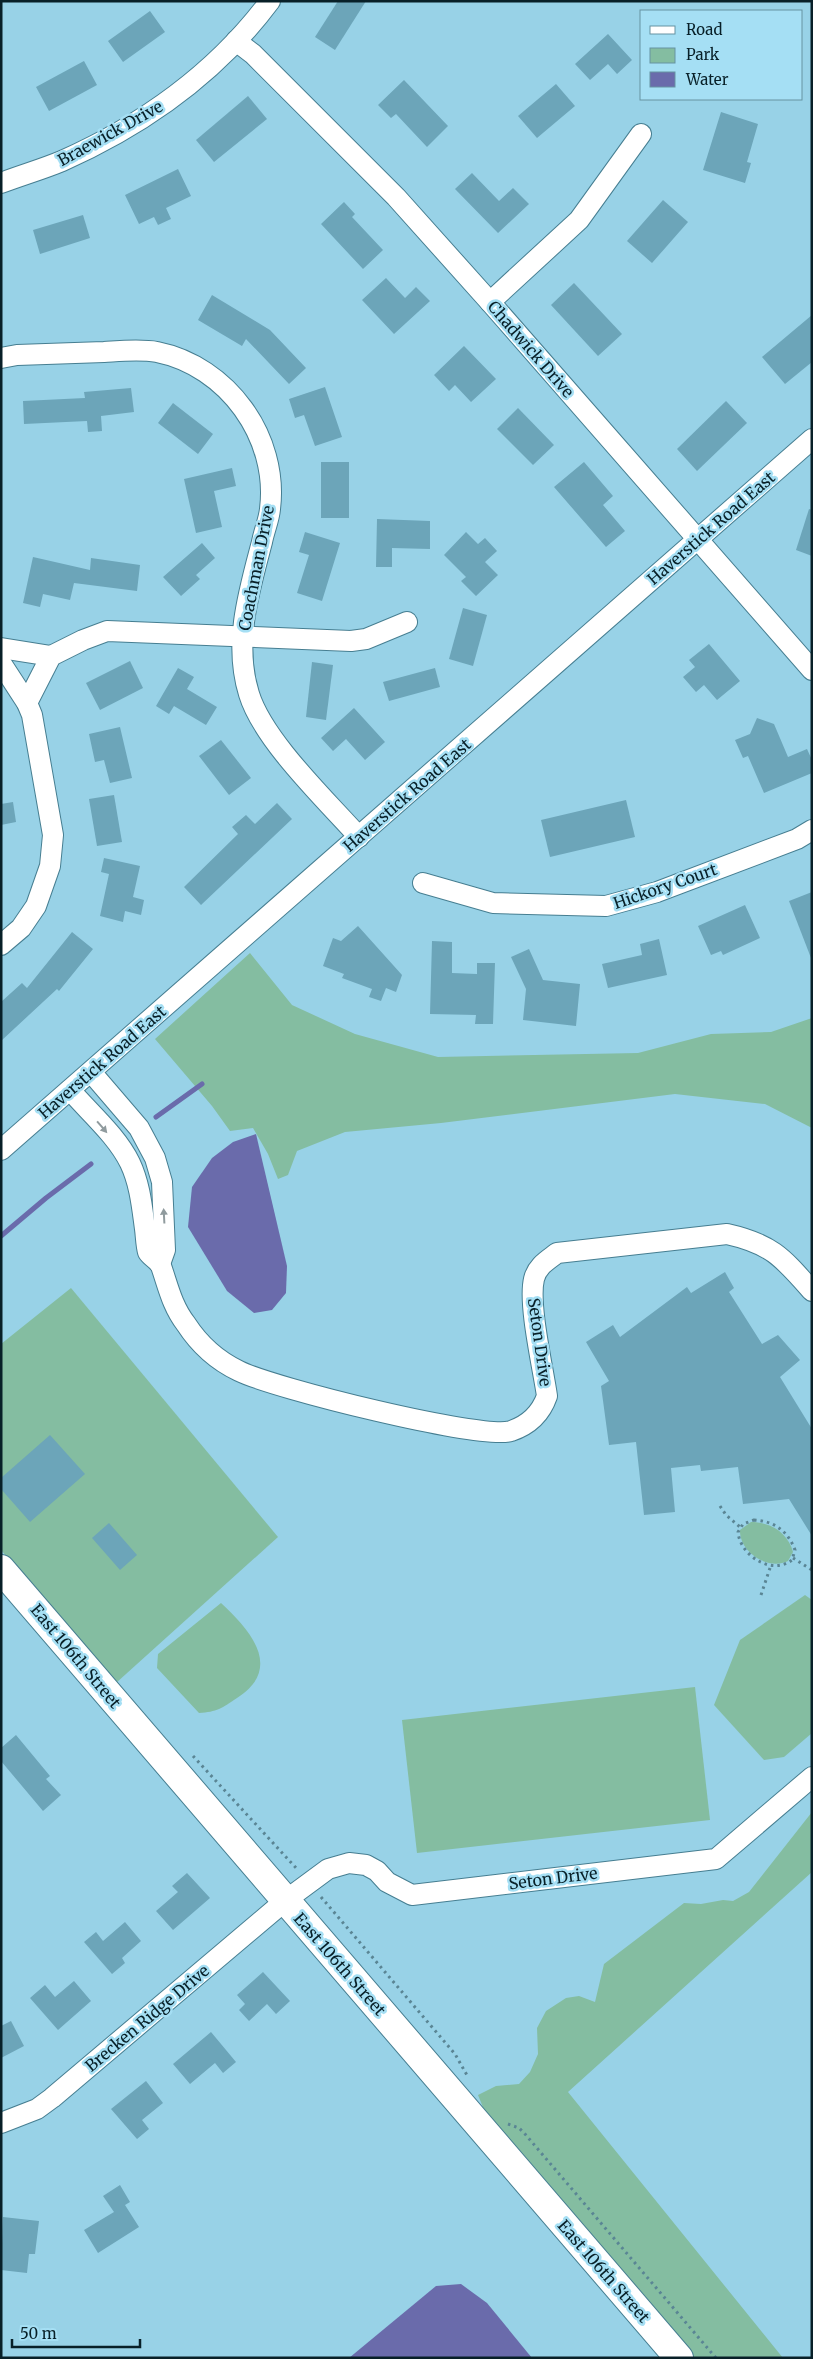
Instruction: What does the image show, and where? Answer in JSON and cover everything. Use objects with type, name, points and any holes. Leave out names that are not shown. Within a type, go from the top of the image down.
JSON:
[{"type":"street","name":"Braewick Drive","points":[[1,183],[62,161],[153,112],[187,86],[236,41],[270,1]]},
{"type":"street","name":"Chadwick Drive","points":[[236,41],[349,148],[490,302],[697,541],[812,670]]},
{"type":"street","points":[[490,302],[579,220],[641,134]]},
{"type":"street","name":"Coachman Drive","points":[[1,358],[17,355],[131,350],[157,352],[184,361],[217,379],[244,409],[262,441],[270,477],[270,509],[245,609],[242,636],[246,681],[256,713],[269,735],[359,836]]},
{"type":"street","name":"Haverstick Road East","points":[[1,1150],[812,439]]},
{"type":"street","points":[[27,703],[52,656],[82,640],[108,632],[242,636],[351,642],[366,639],[408,622]]},
{"type":"street","points":[[1,648],[52,656]]},
{"type":"street","points":[[1,663],[27,703],[37,738],[53,835],[50,866],[36,906],[21,928],[1,945]]},
{"type":"street","name":"Hickory Court","points":[[423,883],[494,903],[606,906],[656,892],[797,838],[812,830]]},
{"type":"street","name":"Seton Drive","points":[[91,1072],[139,1128],[155,1158],[162,1182],[165,1250],[160,1264]]},
{"type":"street","name":"Seton Drive","points":[[70,1090],[120,1148],[130,1163],[139,1193],[149,1253],[160,1264],[167,1289],[185,1324],[214,1354],[253,1378],[343,1402],[464,1429],[509,1432],[522,1427],[542,1409],[547,1396],[532,1297],[534,1278],[541,1265],[557,1253],[727,1234],[752,1239],[771,1249],[787,1263],[812,1291]]},
{"type":"street","name":"East 106th Street","points":[[1,1569],[679,2358]]},
{"type":"street","name":"Seton Drive","points":[[286,1900],[328,1869],[350,1863],[366,1865],[377,1871],[387,1882],[412,1895],[716,1859],[812,1777]]},
{"type":"street","name":"Brecken Ridge Drive","points":[[1,2124],[36,2109],[52,2098],[286,1900]]},
{"type":"path","points":[[720,1506],[726,1515],[740,1527]]},
{"type":"path","points":[[754,1520],[765,1520],[776,1525],[791,1540],[795,1550],[793,1558],[782,1566],[771,1565],[756,1559],[745,1551],[739,1538],[740,1527],[747,1521],[754,1520]]},
{"type":"path","points":[[793,1558],[812,1570]]},
{"type":"path","points":[[761,1595],[771,1565]]},
{"type":"path","points":[[188,1750],[310,1884],[455,2054],[471,2084]]},
{"type":"path","points":[[502,2123],[519,2128],[525,2134],[716,2358]]},
{"type":"green space","points":[[250,953],[292,1005],[355,1034],[438,1057],[638,1053],[711,1034],[771,1032],[812,1018],[812,1128],[765,1104],[675,1094],[441,1123],[345,1132],[297,1151],[288,1175],[278,1179],[268,1154],[253,1128],[230,1131],[212,1106],[155,1039]]},
{"type":"green space","points":[[71,1288],[278,1537],[116,1683],[1,1550],[1,1344]]},
{"type":"green space","points":[[751,1522],[772,1526],[783,1534],[791,1545],[793,1552],[788,1561],[772,1563],[756,1558],[749,1552],[744,1546],[740,1530]]},
{"type":"green space","points":[[805,1595],[812,1600],[812,1733],[784,1757],[764,1760],[714,1705],[740,1640]]},
{"type":"green space","points":[[221,1603],[251,1637],[257,1649],[260,1662],[258,1674],[251,1686],[237,1698],[223,1707],[199,1713],[157,1668],[158,1654]]},
{"type":"green space","points":[[695,1687],[710,1820],[417,1853],[402,1720]]},
{"type":"green space","points":[[812,1812],[812,1872],[568,2092],[783,2358],[690,2358],[489,2122],[478,2095],[496,2086],[519,2084],[530,2072],[538,2054],[537,2028],[546,2011],[566,1998],[579,1996],[595,2002],[604,1964],[684,1903],[701,1904],[723,1900],[733,1901],[749,1892]]},
{"type":"water","points":[[256,1134],[287,1266],[286,1293],[272,1310],[254,1313],[227,1291],[188,1227],[192,1187],[212,1158],[233,1142]]},
{"type":"water","points":[[461,2284],[487,2303],[532,2358],[349,2358],[436,2286]]},
{"type":"building","points":[[338,1],[366,1],[335,50],[315,37]]},
{"type":"building","points":[[150,11],[165,32],[123,62],[108,41]]},
{"type":"building","points":[[608,34],[632,60],[617,74],[608,64],[590,80],[575,64]]},
{"type":"building","points":[[84,61],[97,85],[49,111],[36,87]]},
{"type":"building","points":[[404,80],[448,126],[427,147],[396,114],[391,118],[378,105]]},
{"type":"building","points":[[556,84],[575,106],[537,138],[518,116]]},
{"type":"building","points":[[248,96],[267,119],[214,162],[196,140]]},
{"type":"building","points":[[721,112],[758,124],[747,162],[751,163],[745,183],[703,170]]},
{"type":"building","points":[[178,169],[191,196],[166,208],[171,219],[158,225],[154,217],[139,224],[125,195]]},
{"type":"building","points":[[472,173],[499,201],[513,188],[529,204],[498,233],[455,189]]},
{"type":"building","points":[[663,200],[688,222],[652,263],[627,241]]},
{"type":"building","points":[[344,202],[355,214],[352,217],[383,250],[363,269],[321,224]]},
{"type":"building","points":[[83,215],[90,238],[40,254],[33,230]]},
{"type":"building","points":[[386,278],[405,298],[416,287],[430,301],[394,334],[362,300]]},
{"type":"building","points":[[574,283],[622,334],[598,356],[551,305]]},
{"type":"building","points":[[212,295],[270,330],[306,368],[289,384],[246,339],[242,346],[198,320]]},
{"type":"building","points":[[812,315],[812,362],[785,384],[762,357]]},
{"type":"building","points":[[464,346],[496,379],[471,402],[455,385],[449,391],[434,375]]},
{"type":"building","points":[[325,387],[342,437],[315,446],[304,415],[295,418],[289,399]]},
{"type":"building","points":[[131,388],[134,412],[101,416],[102,431],[88,432],[87,421],[24,424],[23,401],[85,398],[84,392]]},
{"type":"building","points":[[726,401],[747,423],[697,471],[677,449]]},
{"type":"building","points":[[173,403],[213,434],[198,454],[158,423]]},
{"type":"building","points":[[518,408],[554,445],[533,465],[497,429]]},
{"type":"building","points":[[321,462],[349,462],[349,518],[321,518]]},
{"type":"building","points":[[584,462],[613,496],[603,505],[625,531],[606,547],[554,487]]},
{"type":"building","points":[[232,468],[236,486],[214,491],[222,527],[196,533],[184,479]]},
{"type":"building","points":[[809,509],[812,510],[812,556],[796,550]]},
{"type":"building","points":[[377,519],[430,521],[430,549],[392,548],[392,567],[376,567]]},
{"type":"building","points":[[305,532],[340,543],[322,601],[297,593],[309,555],[299,552]]},
{"type":"building","points":[[466,532],[478,544],[485,538],[497,551],[485,562],[498,575],[476,596],[461,581],[466,577],[444,555]]},
{"type":"building","points":[[202,543],[215,558],[196,575],[200,579],[181,596],[163,577]]},
{"type":"building","points":[[33,557],[90,570],[91,558],[140,565],[137,591],[74,583],[70,600],[43,594],[40,607],[23,603]]},
{"type":"building","points":[[463,608],[487,615],[473,666],[449,659]]},
{"type":"building","points":[[709,644],[740,681],[717,700],[704,685],[696,692],[683,677],[695,667],[689,660]]},
{"type":"building","points":[[130,661],[143,688],[100,710],[86,683]]},
{"type":"building","points":[[312,662],[333,665],[326,720],[306,717]]},
{"type":"building","points":[[178,668],[194,677],[187,689],[217,707],[206,725],[174,706],[169,714],[156,706]]},
{"type":"building","points":[[435,668],[440,687],[389,701],[383,682]]},
{"type":"building","points":[[354,708],[385,742],[365,760],[346,739],[333,751],[321,738]]},
{"type":"building","points":[[757,718],[774,724],[788,757],[807,749],[812,760],[812,773],[764,793],[748,756],[743,758],[735,740],[750,734]]},
{"type":"building","points":[[120,727],[132,778],[110,783],[104,760],[95,762],[89,734]]},
{"type":"building","points":[[221,740],[251,778],[229,795],[199,756]]},
{"type":"building","points":[[114,795],[122,842],[97,846],[89,799]]},
{"type":"building","points":[[626,800],[635,837],[550,857],[541,820]]},
{"type":"building","points":[[13,802],[16,822],[1,825],[1,804]]},
{"type":"building","points":[[277,803],[292,819],[201,905],[184,887],[238,834],[232,827],[246,815],[255,824]]},
{"type":"building","points":[[104,858],[140,866],[133,897],[144,900],[141,915],[125,911],[123,922],[100,916],[109,874],[101,872]]},
{"type":"building","points":[[812,892],[812,958],[811,958],[789,901]]},
{"type":"building","points":[[745,905],[760,938],[723,955],[721,951],[711,955],[698,926]]},
{"type":"building","points":[[358,926],[402,975],[396,992],[386,988],[381,1001],[369,997],[372,989],[342,978],[344,974],[323,966],[333,938],[341,941]]},
{"type":"building","points":[[72,932],[93,949],[59,991],[57,989],[1,1041],[1,1002],[22,983],[27,988]]},
{"type":"building","points":[[659,939],[667,975],[608,988],[602,964],[642,955],[640,944]]},
{"type":"building","points":[[432,941],[452,942],[452,973],[477,974],[477,963],[495,963],[493,1024],[475,1024],[476,1015],[430,1014]]},
{"type":"building","points":[[529,949],[543,980],[580,984],[576,1026],[523,1020],[526,989],[511,957]]},
{"type":"building","points":[[725,1272],[734,1288],[729,1292],[762,1344],[778,1335],[800,1360],[780,1377],[812,1429],[812,1536],[789,1499],[743,1504],[738,1467],[701,1471],[700,1465],[671,1468],[675,1512],[644,1515],[636,1442],[609,1445],[601,1386],[609,1381],[586,1342],[613,1325],[620,1337],[687,1287],[691,1293]]},
{"type":"building","points":[[50,1435],[85,1474],[30,1522],[1,1489],[1,1478]]},
{"type":"building","points":[[109,1523],[137,1555],[120,1570],[92,1538]]},
{"type":"building","points":[[16,1735],[50,1776],[46,1779],[61,1795],[43,1811],[1,1761],[1,1748]]},
{"type":"building","points":[[187,1873],[210,1898],[173,1930],[156,1911],[178,1892],[172,1886]]},
{"type":"building","points":[[125,1922],[141,1941],[122,1958],[125,1963],[112,1974],[84,1942],[96,1932],[103,1941]]},
{"type":"building","points":[[263,1972],[290,2001],[276,2014],[267,2004],[249,2021],[239,2010],[245,2004],[237,1995]]},
{"type":"building","points":[[74,1981],[91,2001],[58,2030],[30,1998],[45,1985],[55,1997]]},
{"type":"building","points":[[11,2021],[24,2046],[1,2058],[1,2026]]},
{"type":"building","points":[[211,2032],[236,2062],[223,2073],[215,2063],[190,2084],[173,2064]]},
{"type":"building","points":[[146,2081],[163,2103],[142,2120],[149,2129],[137,2139],[111,2109]]},
{"type":"building","points":[[120,2185],[130,2202],[125,2205],[139,2227],[98,2253],[84,2230],[114,2212],[103,2196]]},
{"type":"building","points":[[3,2217],[39,2221],[35,2254],[29,2254],[27,2273],[1,2270]]},
{"type":"waterway","points":[[156,1117],[202,1084]]},
{"type":"waterway","points":[[1,1236],[46,1198],[91,1164]]}]
